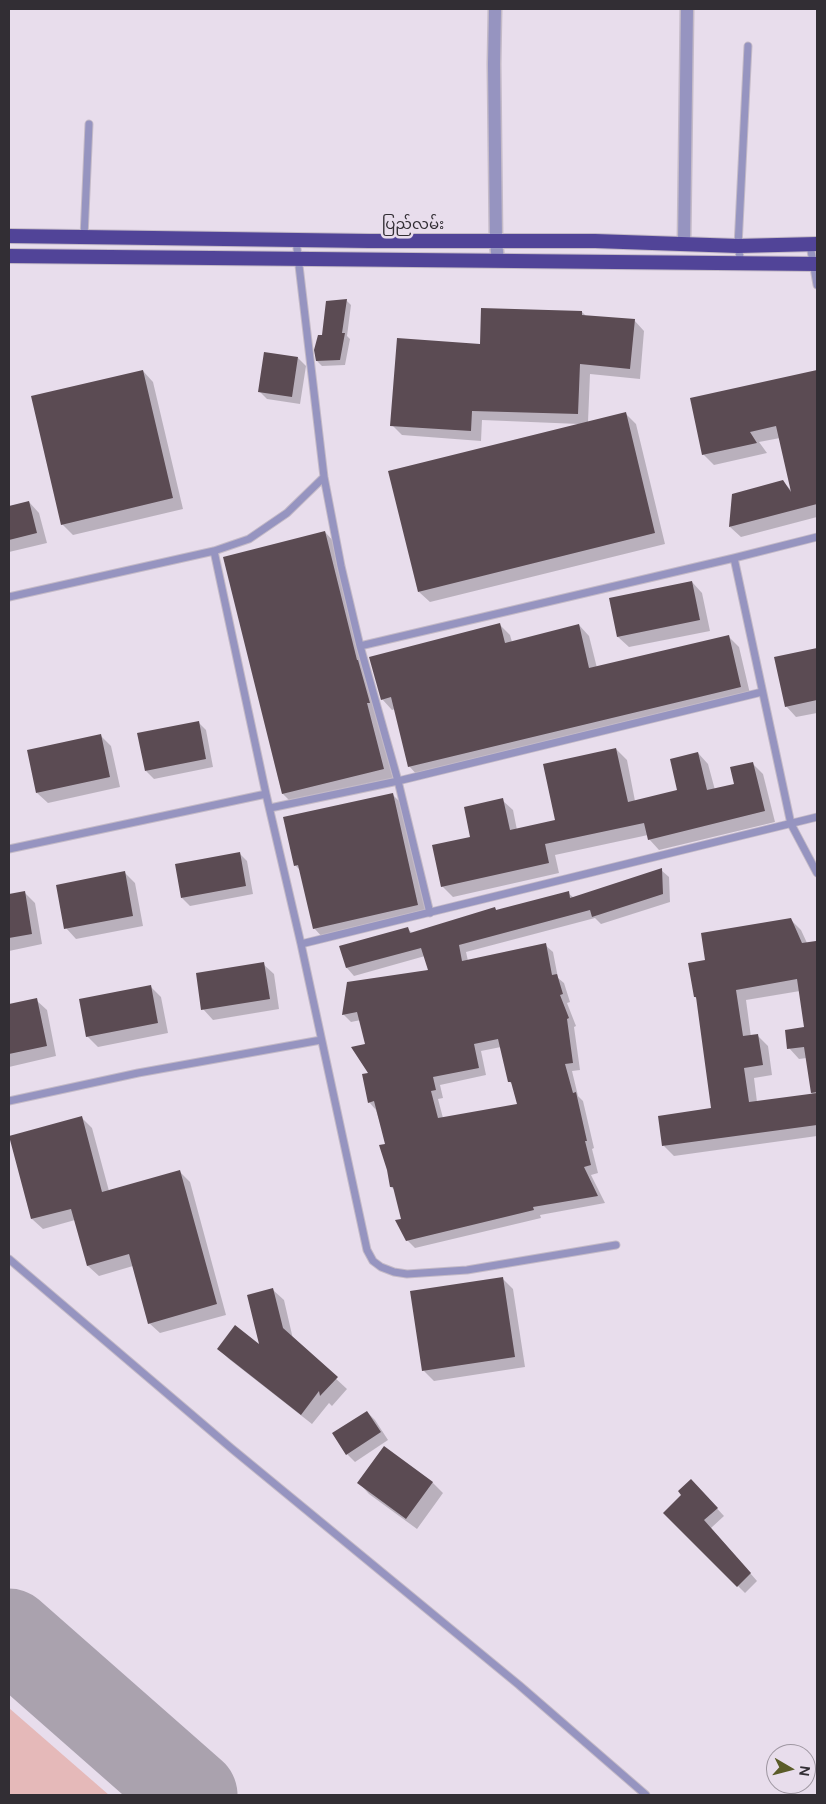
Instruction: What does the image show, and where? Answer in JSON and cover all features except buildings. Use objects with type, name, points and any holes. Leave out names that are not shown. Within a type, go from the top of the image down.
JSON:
[{"type":"highway","name":"ပြည်လမ်း","points":[[9,236],[369,241],[595,241],[738,246],[814,245]]},
{"type":"highway","points":[[369,241],[370,260]]},
{"type":"highway","points":[[9,256],[815,264]]},
{"type":"street","points":[[495,9],[496,242],[498,261]]},
{"type":"street","points":[[684,244],[687,9]]},
{"type":"lane","points":[[741,263],[738,246],[748,46]]},
{"type":"lane","points":[[84,237],[89,124]]},
{"type":"lane","points":[[296,240],[324,477],[341,566],[360,646],[398,781],[430,914]]},
{"type":"lane","points":[[814,245],[817,285]]},
{"type":"lane","points":[[9,597],[214,551],[249,539],[287,513],[324,477]]},
{"type":"lane","points":[[360,646],[817,537]]},
{"type":"lane","points":[[214,551],[266,794],[368,1250],[373,1261],[381,1267],[394,1272],[407,1274],[467,1270],[616,1245]]},
{"type":"lane","points":[[734,558],[791,824],[817,873]]},
{"type":"lane","points":[[270,808],[398,781],[762,692]]},
{"type":"lane","points":[[9,849],[266,794]]},
{"type":"lane","points":[[301,944],[430,914],[817,817]]},
{"type":"lane","points":[[9,1101],[138,1073],[321,1040]]},
{"type":"lane","points":[[9,1259],[224,1441],[518,1685],[646,1795]]},
{"type":"shaded area","points":[[9,1708],[109,1795],[9,1795]]},
{"type":"runway","points":[[9,1634],[192,1795]]}]
